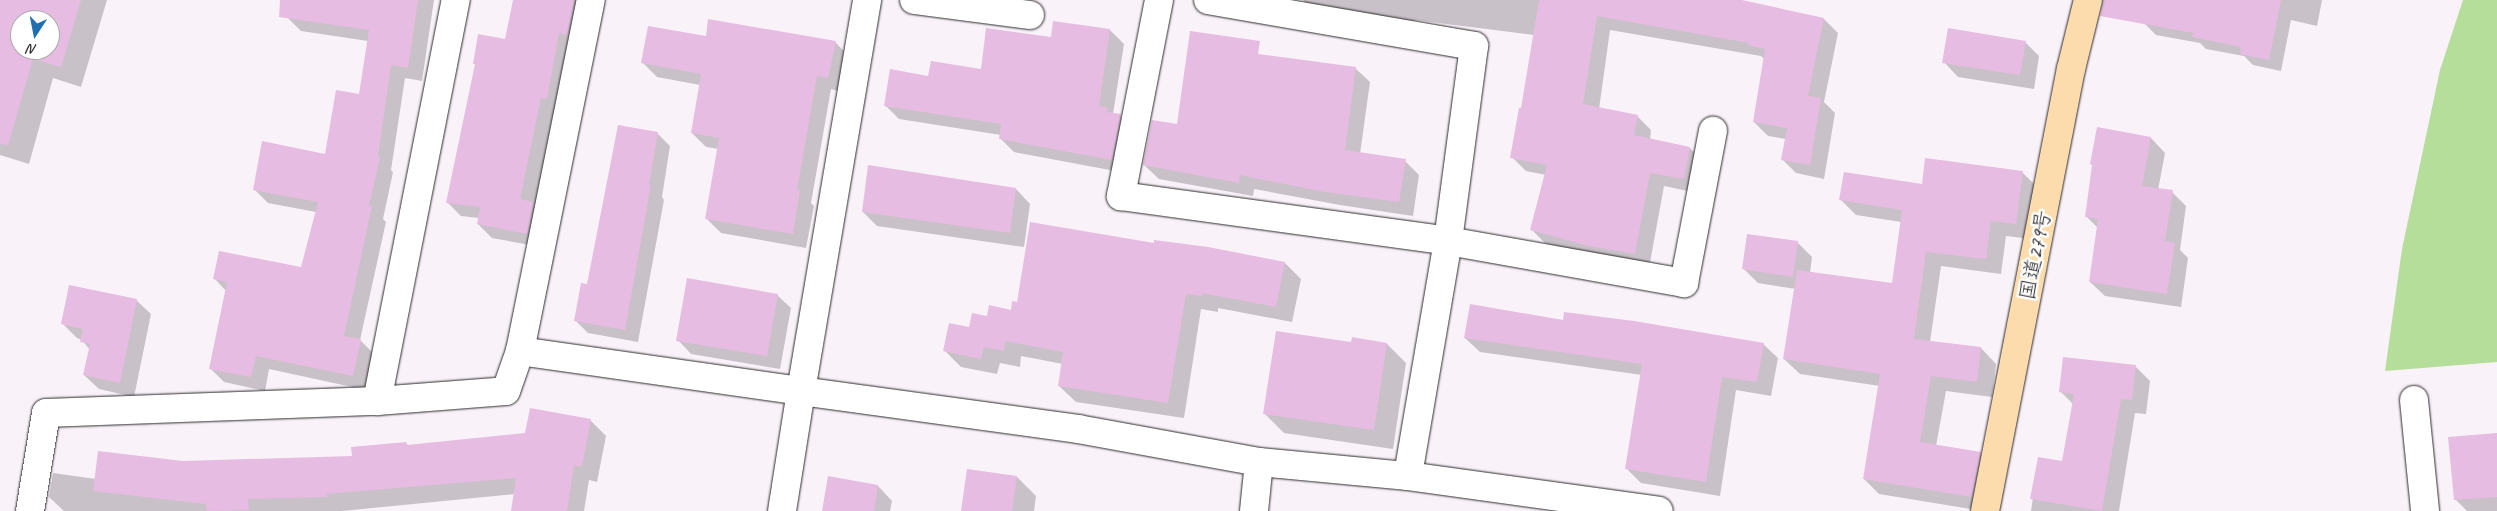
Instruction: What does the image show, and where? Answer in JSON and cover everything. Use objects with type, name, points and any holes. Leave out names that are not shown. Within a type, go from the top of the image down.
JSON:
[{"type":"highway","name":"国道279号","points":[[1985,511],[2071,69],[2088,0]]},
{"type":"street","points":[[377,401],[456,0]]},
{"type":"street","points":[[30,511],[46,413],[377,401],[506,391],[520,351],[591,0]]},
{"type":"street","points":[[782,511],[867,0]]},
{"type":"street","points":[[914,0],[1030,15]]},
{"type":"street","points":[[1159,0],[1121,196],[1448,241],[1684,283],[1713,131]]},
{"type":"street","points":[[1208,0],[1474,46],[1448,241],[1408,476]]},
{"type":"street","points":[[520,351],[1078,429],[1259,462],[1408,476],[1505,500],[1659,511]]},
{"type":"street","points":[[2414,400],[2425,511]]},
{"type":"street","points":[[1254,511],[1259,462]]},
{"type":"green space","points":[[2463,0],[2497,0],[2497,362],[2385,371],[2402,249],[2440,70]]},
{"type":"building","points":[[0,0],[81,0],[61,67],[36,60],[60,60],[60,10],[10,10],[10,60],[33,60],[8,145],[0,144]]},
{"type":"building","points":[[280,0],[418,0],[408,68],[391,65],[378,156],[380,157],[369,206],[372,206],[344,336],[361,339],[353,376],[256,356],[251,377],[209,369],[227,282],[213,279],[219,251],[301,267],[318,202],[253,190],[262,141],[325,154],[336,90],[359,94],[369,30],[279,17]]},
{"type":"building","points":[[513,0],[574,0],[567,35],[559,33],[547,99],[541,98],[520,199],[533,202],[527,234],[477,224],[480,207],[446,203],[475,64],[473,64],[478,34],[505,39]]},
{"type":"building","points":[[1539,0],[1742,0],[1824,18],[1808,96],[1821,98],[1810,165],[1781,160],[1787,128],[1753,122],[1765,49],[1748,45],[1749,43],[1597,16],[1583,104],[1638,115],[1634,135],[1690,147],[1684,179],[1650,173],[1635,254],[1589,246],[1530,230],[1547,165],[1510,158],[1519,108],[1521,108]]},
{"type":"building","points":[[2103,0],[2281,0],[2269,60],[2240,54],[2241,47],[2192,37],[2193,33],[2100,16]]},
{"type":"building","points":[[708,19],[836,41],[828,78],[817,76],[797,190],[800,190],[793,234],[705,219],[719,138],[691,133],[701,74],[641,63],[648,26],[706,36]]},
{"type":"building","points":[[1053,21],[1110,29],[1099,106],[1108,108],[1107,112],[1121,114],[1112,160],[999,139],[1001,124],[884,106],[890,69],[928,76],[931,61],[981,69],[986,28],[1051,37]]},
{"type":"building","points":[[1948,28],[2026,41],[2020,75],[1942,63]]},
{"type":"building","points":[[1190,31],[1260,41],[1258,54],[1356,67],[1345,150],[1406,159],[1399,202],[1325,192],[1240,175],[1239,183],[1143,165],[1152,120],[1177,124]]},
{"type":"building","points":[[618,125],[658,132],[649,185],[651,185],[625,330],[574,321],[581,283],[587,284]]},
{"type":"building","points":[[2097,127],[2151,137],[2142,186],[2173,190],[2165,241],[2175,243],[2167,294],[2089,282],[2098,219],[2085,217],[2092,165],[2090,164]]},
{"type":"building","points":[[1925,158],[2023,171],[2016,224],[1991,221],[1986,259],[1926,252],[1914,339],[1981,347],[1977,382],[1931,376],[1920,442],[1981,452],[1972,497],[1863,479],[1880,374],[1783,359],[1797,270],[1892,283],[1902,210],[1839,200],[1844,172],[1922,184]]},
{"type":"building","points":[[868,165],[1016,188],[1010,233],[862,212]]},
{"type":"building","points":[[1030,222],[1154,243],[1154,240],[1208,247],[1285,262],[1276,307],[1202,293],[1202,296],[1186,294],[1168,403],[1058,386],[1063,352],[1005,341],[1004,351],[984,347],[981,359],[943,351],[949,323],[969,327],[972,313],[987,316],[989,305],[1011,310],[1012,301],[1017,302]]},
{"type":"building","points":[[1747,234],[1798,241],[1793,277],[1742,269]]},
{"type":"building","points":[[687,278],[778,294],[767,356],[676,341]]},
{"type":"building","points":[[69,285],[137,299],[120,383],[83,375],[90,344],[80,342],[83,329],[61,324]]},
{"type":"building","points":[[1470,304],[1563,320],[1564,312],[1634,321],[1764,343],[1757,382],[1722,377],[1706,482],[1625,469],[1642,364],[1464,338]]},
{"type":"building","points":[[1276,331],[1351,342],[1352,337],[1387,343],[1374,430],[1263,414]]},
{"type":"building","points":[[2063,357],[2136,365],[2132,400],[2121,399],[2102,511],[2030,499],[2038,457],[2062,461],[2074,394],[2059,392]]},
{"type":"building","points":[[530,408],[591,419],[582,467],[574,465],[567,511],[511,511],[516,478],[327,494],[327,497],[248,499],[249,510],[207,511],[206,504],[93,491],[98,451],[183,461],[352,456],[351,447],[406,442],[407,445],[525,433]]},
{"type":"building","points":[[2497,433],[2497,497],[2454,500],[2448,437]]},
{"type":"building","points":[[967,469],[1017,476],[1012,511],[961,511]]},
{"type":"building","points":[[828,476],[878,485],[874,511],[822,511]]}]
